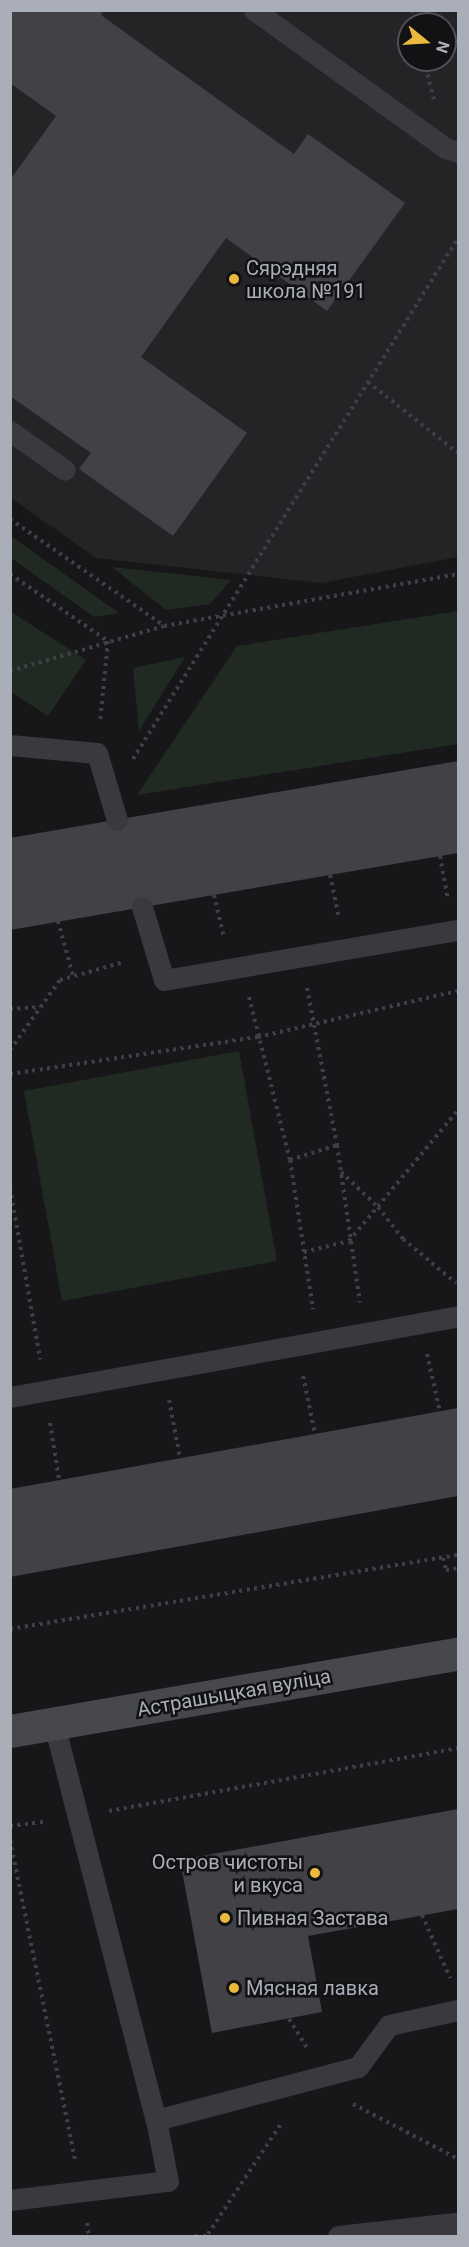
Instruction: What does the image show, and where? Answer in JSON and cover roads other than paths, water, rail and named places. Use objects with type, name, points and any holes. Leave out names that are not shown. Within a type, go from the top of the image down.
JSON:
[{"type":"main road","name":"Астрашыцкая вуліца","points":[[10,1731],[459,1654]]},
{"type":"lane","points":[[254,10],[445,148],[459,152]]},
{"type":"lane","points":[[10,431],[65,470]]},
{"type":"lane","points":[[10,745],[97,753],[117,820]]},
{"type":"lane","points":[[142,907],[164,980],[456,930]]},
{"type":"lane","points":[[10,1397],[297,1345],[367,1335],[459,1316]]},
{"type":"lane","points":[[10,2200],[168,2181],[156,2120],[54,1724]]},
{"type":"lane","points":[[156,2120],[358,2067],[389,2025],[459,2010]]},
{"type":"lane","points":[[338,2236],[454,2223],[456,2236]]},
{"type":"place","name":"Сярэдняя школа №191","points":[[234,279]]},
{"type":"place","name":"Остров чистоты и вкуса","points":[[315,1873]]},
{"type":"place","name":"Пивная Застава","points":[[225,1918]]},
{"type":"place","name":"Мясная лавка","points":[[234,1988]]}]
